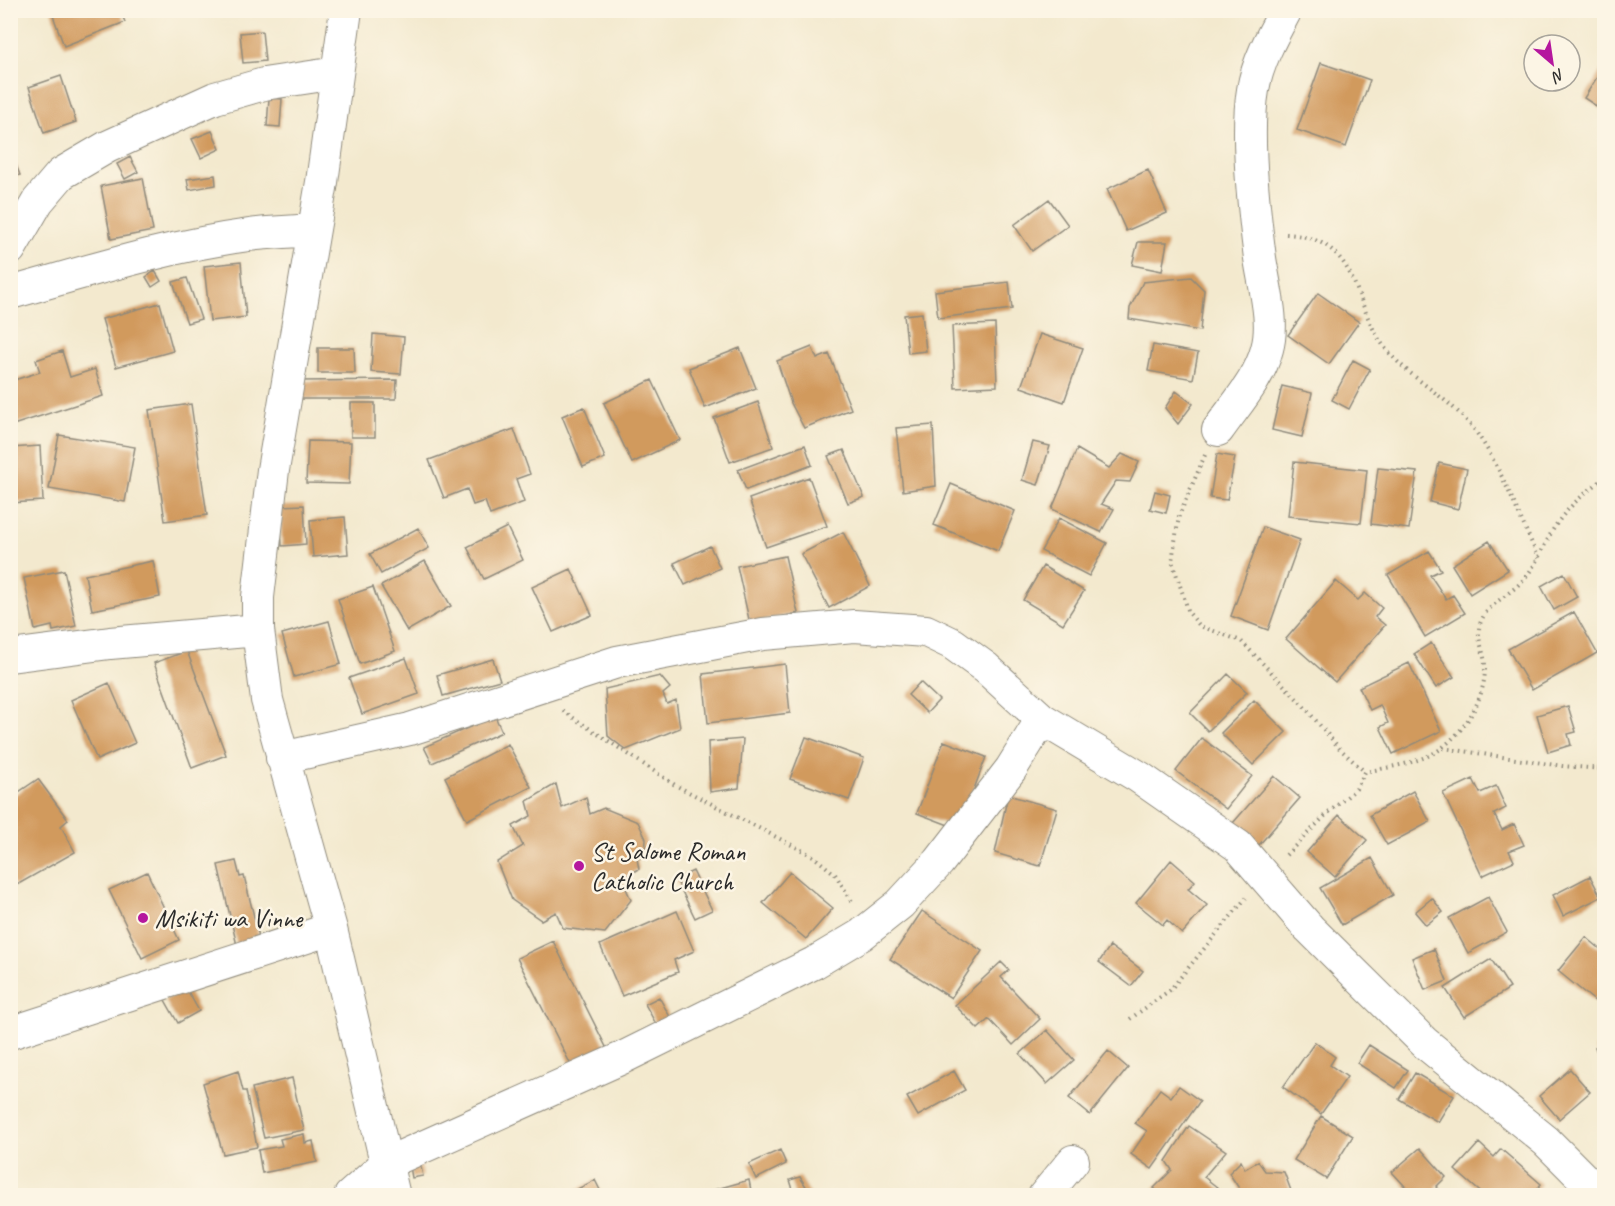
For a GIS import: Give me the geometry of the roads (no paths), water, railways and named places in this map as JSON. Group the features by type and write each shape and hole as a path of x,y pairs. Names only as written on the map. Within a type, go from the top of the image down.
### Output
{"street":[{"path":"346,10 314,230 273,470 258,597 258,630 267,700 331,929 394,1196"},
{"path":"1218,430 1258,374 1268,347 1269,324 1257,232 1251,148 1253,90 1272,36 1286,10"},
{"path":"10,249 38,201 61,174 107,147 214,98 264,84 337,73"},
{"path":"10,293 120,262 205,243 250,235 314,230"},
{"path":"282,758 410,729 617,662 763,634 854,626 926,631 953,644 986,668 1042,719 1139,777 1238,846 1309,928 1425,1043 1546,1141 1601,1196"},
{"path":"12,651 258,630"},
{"path":"350,1196 387,1163 622,1058 814,963 861,935 900,904 939,862 1011,769 1042,719"},
{"path":"10,1033 331,929"},
{"path":"1044,1196 1073,1161"}],"place":[{"name":"St Salome Roman Catholic Church","path":"579,866"},
{"name":"Msikiti wa Vinne","path":"143,918"}]}
